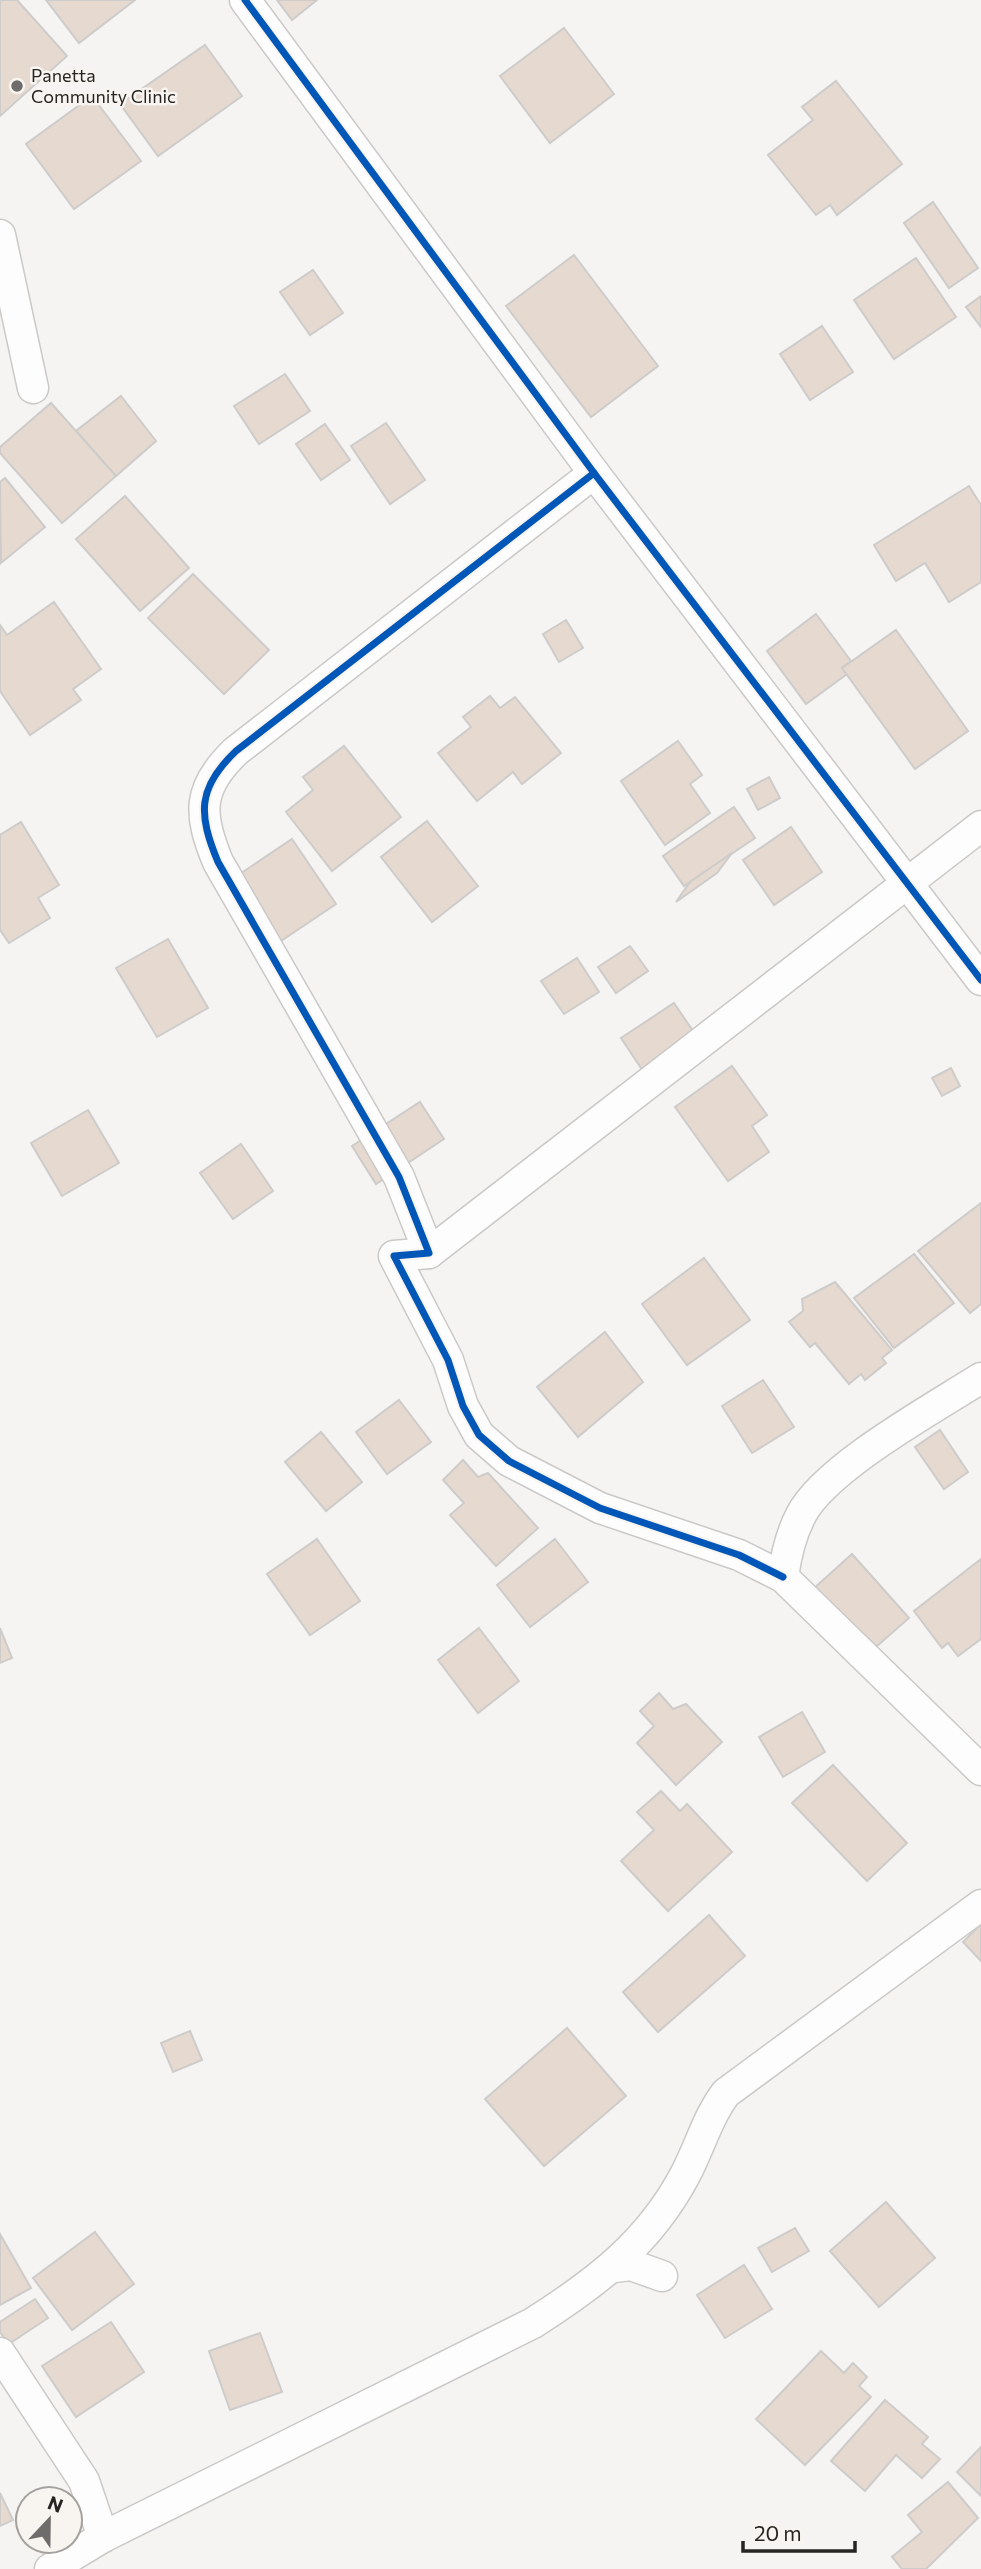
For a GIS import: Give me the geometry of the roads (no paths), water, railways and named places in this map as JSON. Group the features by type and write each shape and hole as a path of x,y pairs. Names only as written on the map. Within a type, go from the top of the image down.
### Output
{"street":[{"path":"245,0 594,473 981,980"},
{"path":"0,235 33,387"},
{"path":"429,1253 399,1177 218,862 205,830 203,798 219,767 236,751 594,473"},
{"path":"981,826 429,1253 394,1256 436,1333 463,1406 479,1435 509,1461 600,1508 738,1555 783,1577 981,1770"},
{"path":"783,1577 787,1549 802,1512 835,1473 981,1378"},
{"path":"50,2569 103,2537 533,2323 615,2267 678,2188 716,2105 726,2093 981,1905"},
{"path":"615,2267 631,2265 662,2276"},
{"path":"0,2353 84,2481 103,2537"}],"place":[{"name":"Panetta Community Clinic","path":"17,86"}]}
